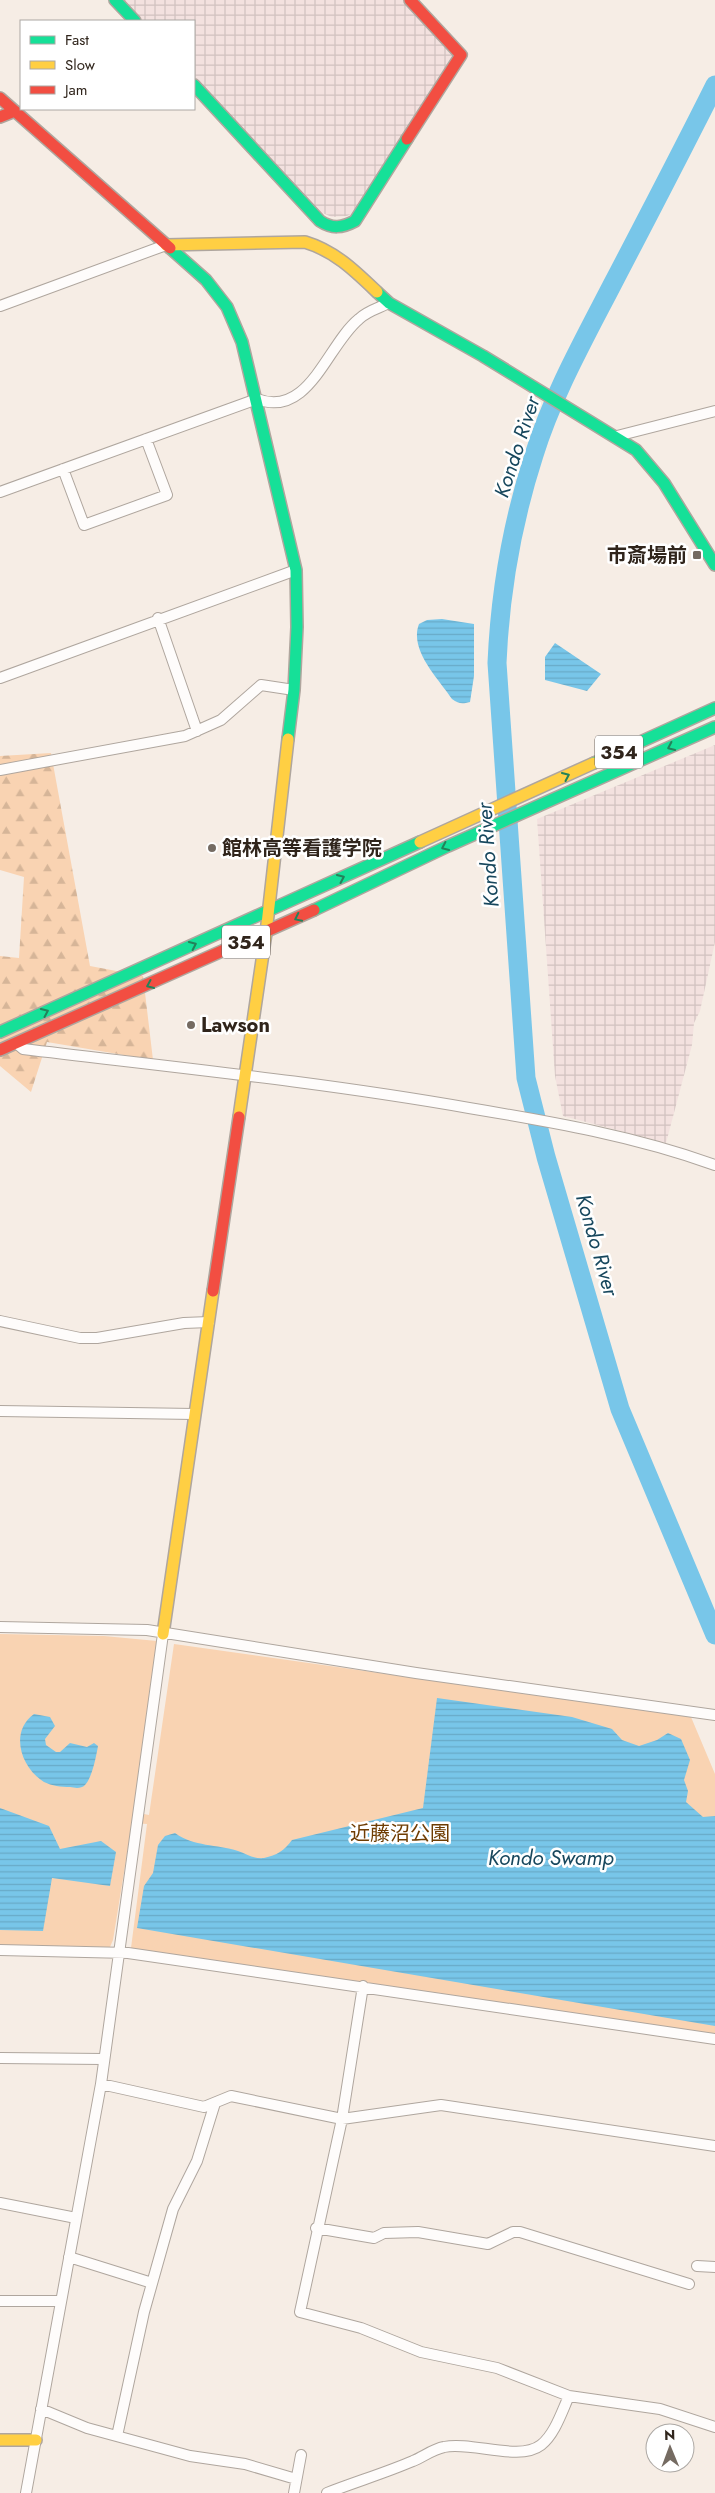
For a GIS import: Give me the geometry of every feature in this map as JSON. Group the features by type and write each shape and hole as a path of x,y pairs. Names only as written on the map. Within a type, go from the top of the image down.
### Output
{"main road":[{"path":"115,0 134,20"},
{"path":"195,86 320,220 327,226 345,227 355,221 461,55 410,0"},
{"path":"0,98 206,280 227,307 242,342 257,399 296,570 297,627 294,690 266,933 163,1634"},
{"path":"0,116 15,111"},
{"path":"166,245 305,242 322,247 341,259 390,303 617,436 636,450 650,464 715,565"},
{"name":"354","path":"0,1032 715,708"},
{"name":"354","path":"0,1050 266,933 489,828 715,727"},
{"path":"0,2440 36,2440"}],"street":[{"path":"0,306 166,245"},
{"path":"0,492 257,399 276,403 288,401 300,394 316,376 360,318 390,303"},
{"path":"617,436 715,411"},
{"path":"64,469 84,525 167,495 146,439"},
{"path":"0,678 158,618 296,570"},
{"path":"158,618 198,731"},
{"path":"0,770 185,736 221,720 262,685 294,690"},
{"path":"16,1043 23,1049 323,1084 555,1122 660,1146 715,1165"},
{"path":"0,1321 80,1338 96,1338 184,1323 209,1322"},
{"path":"0,1411 194,1414"},
{"path":"0,1627 147,1630 416,1673 715,1716"},
{"path":"26,2493 101,2084 163,1634"},
{"path":"0,1950 118,1952 363,1986 715,2039"},
{"path":"363,1986 342,2119 316,2228 300,2312 361,2328 421,2352 497,2368 569,2396 660,2409 715,2427"},
{"path":"0,2058 103,2059"},
{"path":"101,2084 204,2106 215,2104 232,2096 342,2119 441,2105 715,2146"},
{"path":"117,2436 152,2283 173,2209 197,2161 215,2104"},
{"path":"0,2203 76,2218"},
{"path":"316,2228 374,2238 384,2233 418,2232 488,2244 514,2232 520,2232 689,2284"},
{"path":"69,2258 152,2283"},
{"path":"697,2266 715,2266"},
{"path":"0,2300 61,2301"},
{"path":"327,2493 414,2461 443,2447 472,2445 521,2452 534,2449 541,2445 550,2434 569,2396"},
{"path":"41,2409 87,2428 190,2456 245,2464 296,2479"},
{"path":"294,2493 301,2455"}],"shaded area":[{"path":"121,0 403,0 454,53 454,62 357,211 347,216 332,217 320,212 195,78 195,20 140,20"},
{"path":"715,745 715,942 700,1011 694,1023 692,1045 666,1143 563,1116 555,1076 537,819"}],"green space":[{"path":"51,753 90,966 143,976 153,1060 47,1042 31,1092 0,1066 0,956 19,958 24,877 0,870 0,756"},
{"name":"近藤沼公園","path":"0,1634 104,1636 157,1641 134,1812 149,1815 174,1644 691,1717 715,1774 715,2035 363,1985 131,1948 147,1824 132,1823 113,1940 110,1947 0,1946"}],"water":[{"path":"442,619 474,624 474,676 470,702 461,703 452,699 421,654 417,634 419,624 427,620"},
{"path":"555,643 601,674 587,691 545,680 545,657"},
{"name":"Kondo Swamp","path":"437,1698 572,1717 612,1729 622,1740 639,1746 657,1740 668,1733 681,1739 690,1760 684,1780 688,1791 686,1802 703,1817 715,1816 715,2026 137,1928 144,1886 153,1873 158,1845 165,1836 175,1833 190,1841 264,1858 280,1852 292,1840 423,1808"},
{"path":"34,1714 50,1717 55,1726 45,1739 46,1745 56,1752 60,1752 70,1743 87,1747 94,1743 98,1746 92,1772 87,1782 80,1788 44,1782 29,1768 21,1750 20,1740 26,1722"},
{"path":"0,1808 49,1826 60,1849 101,1841 116,1852 110,1886 52,1878 43,1931 0,1930"}],"waterway":[{"name":"Kondo River","path":"715,85 579,349 541,433 519,506 508,558 497,663 526,1078 546,1157 620,1409 715,1635"}],"traffic: fast":[{"path":"115,0 134,20"},
{"path":"195,86 320,221 333,226 346,225 355,221 407,139"},
{"path":"170,248 206,280 227,307 242,342 296,570 297,627 294,690 288,739"},
{"path":"377,292 389,303 483,356 636,450 664,483 715,565"},
{"path":"594,763 715,708"},
{"path":"314,910 448,846 715,727"},
{"path":"0,1032 420,842"}],"traffic: slow":[{"path":"166,245 305,242 335,256 377,292"},
{"path":"239,1117 266,933 288,739"},
{"path":"420,842 594,763"},
{"path":"163,1634 213,1291"},
{"path":"0,2440 36,2440"}],"traffic: jam":[{"path":"407,139 461,55 410,0"},
{"path":"0,98 170,248"},
{"path":"0,117 15,111"},
{"path":"0,1050 314,910"},
{"path":"213,1291 239,1117"}],"place":[{"name":"市斎場前","path":"697,555"},
{"name":"館林高等看護学院","path":"212,848"},
{"name":"Lawson","path":"191,1025"}]}
